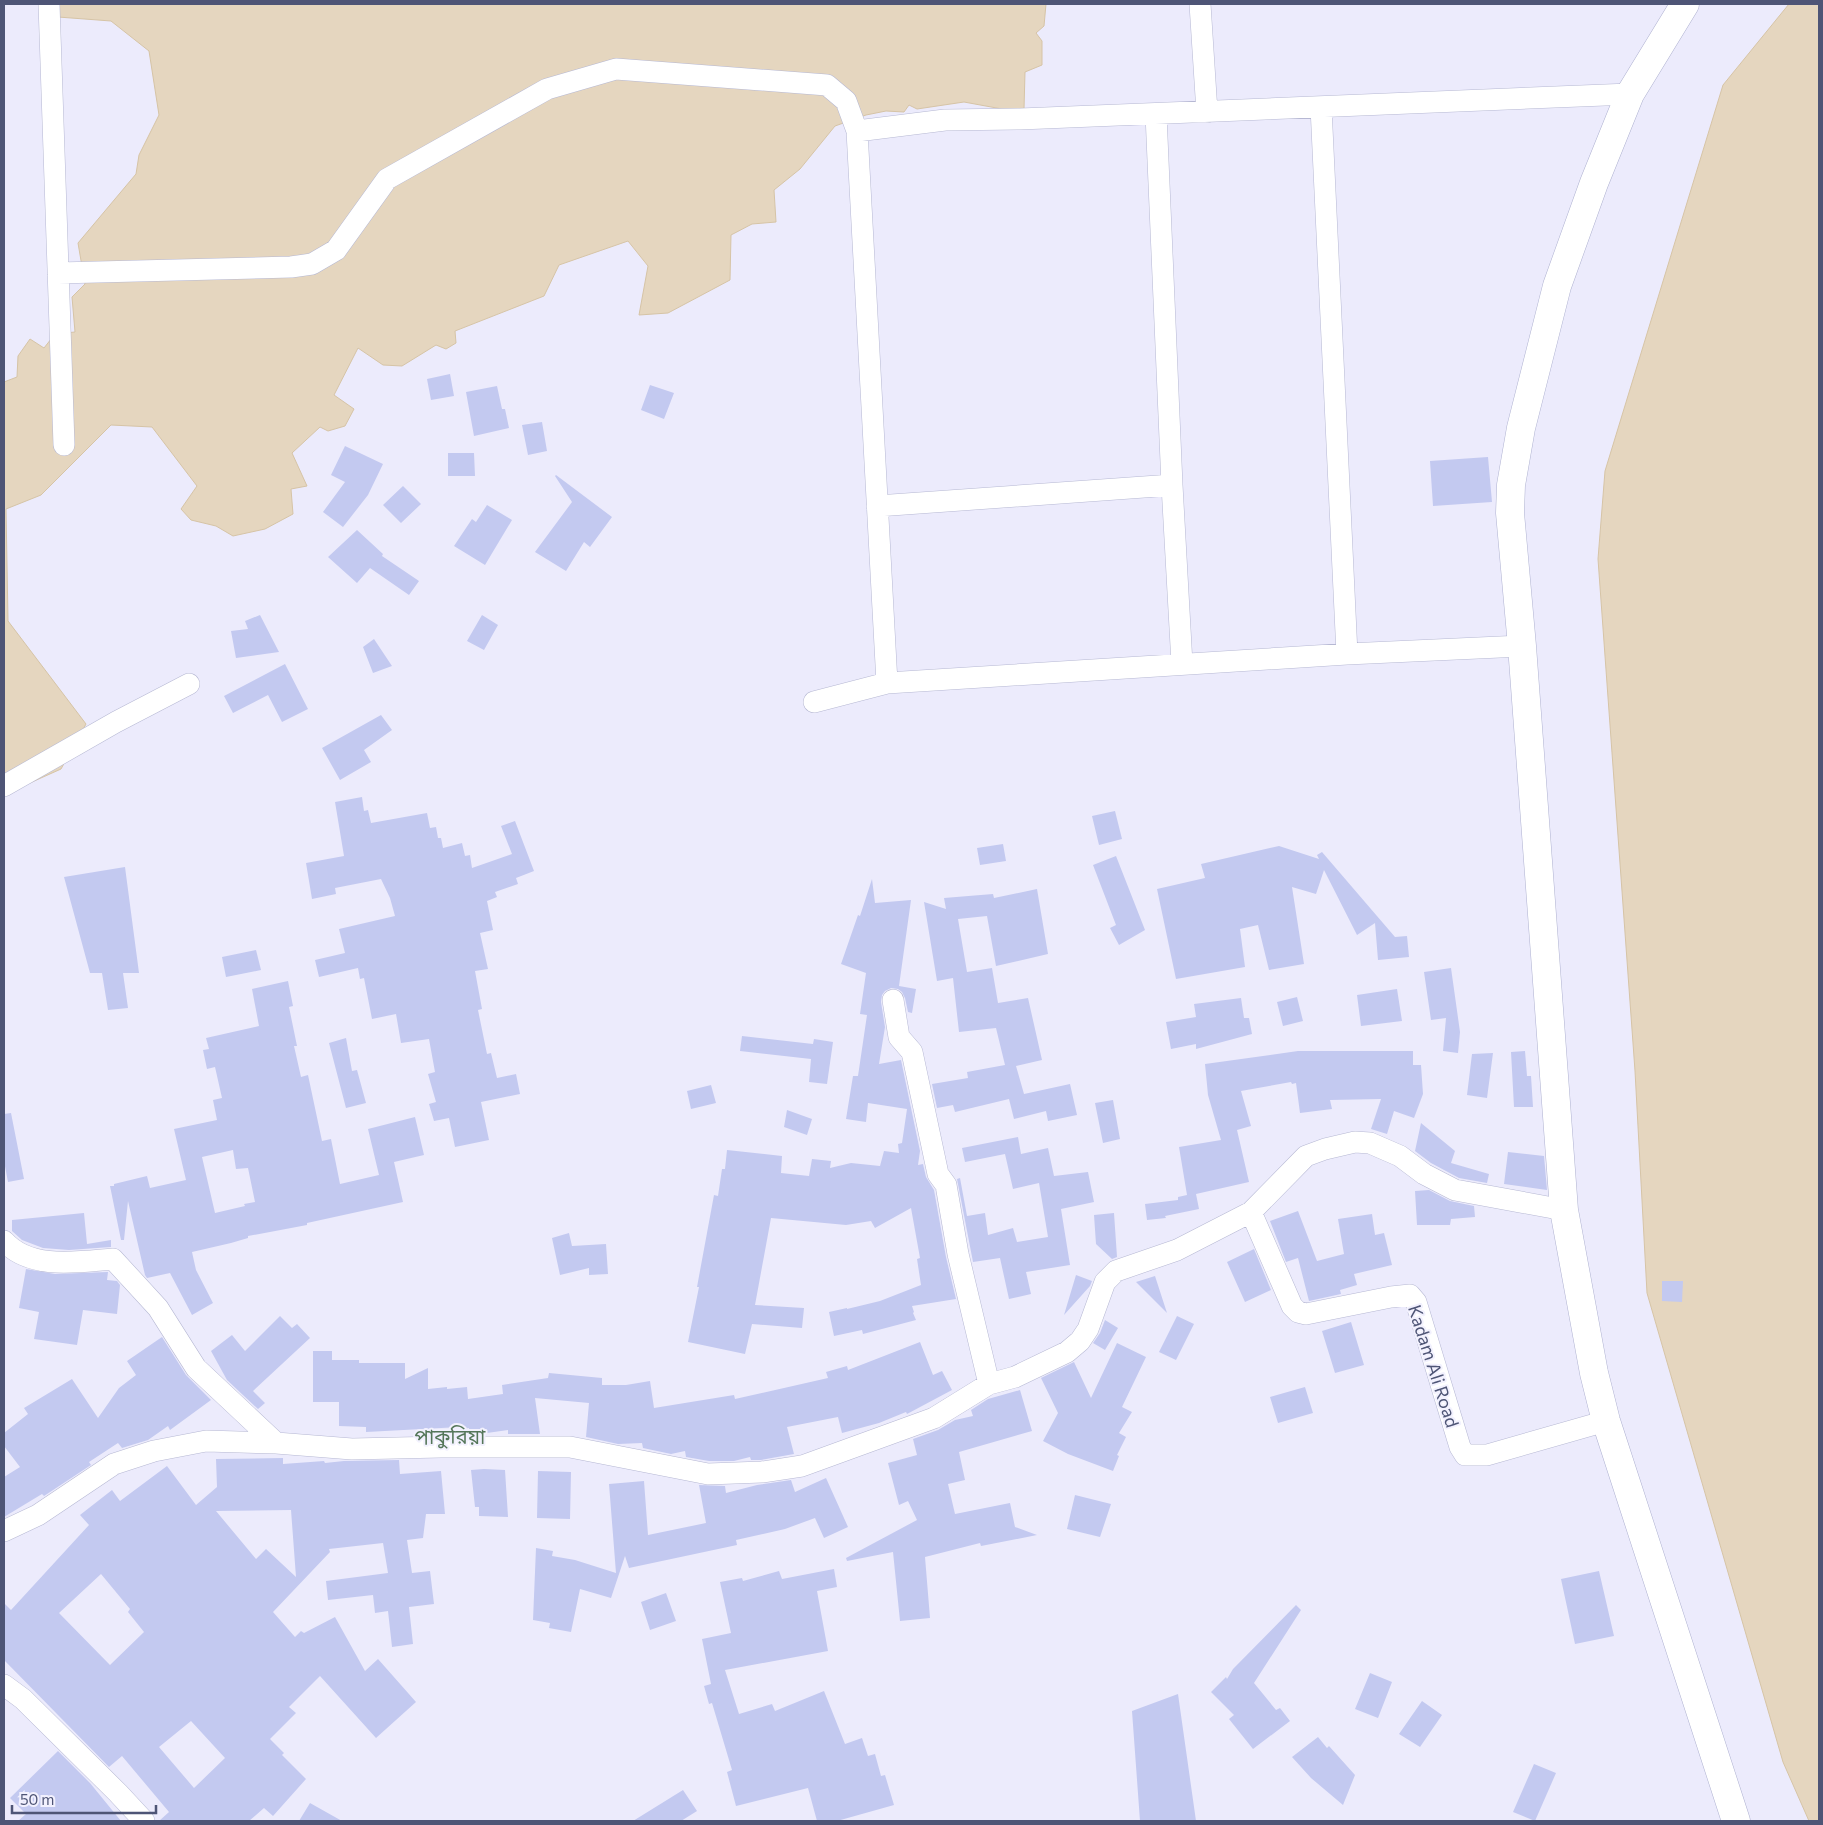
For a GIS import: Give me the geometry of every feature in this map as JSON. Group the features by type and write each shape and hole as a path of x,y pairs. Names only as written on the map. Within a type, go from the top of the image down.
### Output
{"street":[{"path":"49,4 64,445"},
{"path":"1200,4 1207,112"},
{"path":"1685,4 1630,94 1594,183 1557,286 1521,428 1511,485 1510,513 1522,646 1564,1210 1594,1373 1606,1421 1727,1814"},
{"path":"58,273 291,267 312,264 336,250 387,179 547,89 616,69 828,85 846,101 857,131 887,683"},
{"path":"857,131 945,120 1156,114 1630,94"},
{"path":"1321,107 1347,654"},
{"path":"1156,114 1172,485 1182,664"},
{"path":"877,506 1172,485"},
{"path":"814,702 887,683 1347,654 1522,646"},
{"path":"4,786 116,722 189,684"},
{"path":"893,1000 899,1037 912,1052 938,1174 946,1185 958,1254 989,1384"},
{"path":"4,1531 38,1515 114,1464 154,1451 206,1441 276,1443 352,1449 441,1446 570,1447 708,1474 762,1472 802,1466 934,1418 989,1384 1015,1377 1067,1352 1080,1341 1088,1329 1105,1282 1116,1271 1177,1250 1251,1212 1306,1156 1325,1149 1355,1142 1370,1144 1400,1156 1424,1174 1455,1190 1564,1210"},
{"name":"Kadam Ali Road","path":"1251,1212 1292,1306 1298,1312 1306,1314 1390,1296 1410,1295 1416,1302 1460,1447 1465,1455 1487,1455 1606,1421"},
{"path":"4,1241 10,1248 34,1260 73,1263 113,1259 158,1308 196,1368 276,1443"},
{"path":"4,1685 23,1699 144,1821"}],"shaded area":[{"path":"56,4 1046,4 1044,26 1036,33 1042,41 1042,65 1025,72 1024,109 1002,109 964,102 917,109 909,105 904,112 886,111 866,115 835,126 800,169 774,190 776,222 752,224 731,235 730,280 668,313 639,315 648,266 628,241 559,265 544,296 455,331 456,343 446,349 436,345 402,366 383,365 358,348 334,395 354,409 345,426 328,431 320,427 292,453 307,486 291,489 293,514 265,529 233,536 216,526 191,520 181,509 197,486 152,427 111,425 41,495 6,509 8,621 86,724 61,769 23,786 4,790 4,382 17,377 18,356 30,339 44,348 55,334 75,332 72,297 85,284 78,243 136,174 139,155 159,115 149,51 111,21 58,17"},
{"path":"1789,4 1819,4 1819,1821 1809,1821 1783,1762 1647,1293 1635,1071 1598,559 1605,471 1723,85"}],"building":[{"path":"450,374 454,396 431,400 427,379"},
{"path":"650,385 674,393 664,419 641,410"},
{"path":"497,386 502,409 505,409 509,428 474,436 466,392"},
{"path":"542,422 547,451 528,455 522,425"},
{"path":"345,446 383,464 368,495 343,527 323,512 345,482 331,475"},
{"path":"448,453 474,453 475,476 448,476"},
{"path":"1488,457 1492,502 1433,506 1430,461"},
{"path":"556,475 612,517 590,547 584,542 566,571 535,552 572,502"},
{"path":"403,486 421,504 401,523 383,505"},
{"path":"487,505 512,520 485,565 454,546 472,519 476,522"},
{"path":"357,530 383,554 382,556 419,581 409,595 370,568 357,583 328,557"},
{"path":"260,615 279,652 236,658 231,631 248,629 245,621"},
{"path":"482,615 498,625 484,650 467,641"},
{"path":"374,639 392,666 373,673 363,647"},
{"path":"285,664 308,709 282,722 268,695 233,713 224,696"},
{"path":"381,715 392,730 364,750 371,762 340,780 322,748"},
{"path":"362,797 364,811 368,810 371,823 427,813 430,828 436,827 438,838 441,838 443,848 462,843 465,856 470,855 472,868 512,854 501,826 515,821 534,871 516,878 518,884 495,892 497,897 487,901 493,930 480,933 488,969 475,971 482,1009 478,1010 487,1054 491,1053 497,1078 516,1074 520,1094 481,1102 489,1140 455,1147 449,1118 434,1121 429,1104 436,1102 428,1074 435,1072 429,1039 401,1043 396,1014 372,1019 364,978 360,979 358,968 319,977 315,960 345,953 339,929 395,916 390,898 381,879 335,888 336,894 312,899 306,863 344,856 335,802"},
{"path":"1115,811 1122,839 1099,845 1092,816"},
{"path":"1003,844 1006,861 980,865 977,848"},
{"path":"1279,846 1319,859 1317,855 1322,852 1395,937 1407,936 1409,957 1378,960 1375,923 1357,935 1324,870 1316,894 1292,887 1304,964 1269,970 1258,925 1240,929 1245,967 1176,979 1157,889 1205,878 1201,864"},
{"path":"1116,856 1145,930 1119,945 1110,928 1116,925 1093,865"},
{"path":"125,867 139,973 123,973 128,1008 108,1010 102,973 90,973 64,877"},
{"path":"872,879 875,903 911,900 899,986 916,989 912,1013 908,1012 905,998 898,989 891,988 882,995 881,1002 885,1027 879,1064 901,1060 920,1151 918,1165 923,1164 926,1177 934,1190 956,1299 912,1306 916,1320 863,1334 862,1330 834,1336 829,1312 880,1301 921,1285 917,1259 920,1258 911,1208 875,1228 871,1221 846,1225 771,1218 755,1305 804,1308 802,1328 752,1324 745,1354 688,1342 714,1195 718,1196 722,1169 725,1169 727,1150 782,1156 781,1173 809,1176 812,1159 831,1161 830,1168 851,1163 880,1166 884,1151 899,1153 898,1144 902,1143 907,1109 868,1103 866,1122 846,1119 853,1076 858,1076 867,1015 860,1014 866,973 841,964"},
{"path":"1037,889 1048,954 996,966 987,916 958,919 967,972 992,968 998,1003 1028,998 1042,1060 1016,1066 1024,1094 1070,1084 1077,1115 1048,1121 1046,1111 1014,1119 1009,1099 955,1112 953,1105 937,1108 932,1084 968,1078 967,1072 1005,1065 996,1028 959,1032 953,978 937,981 924,902 946,909 944,898 993,894 994,898"},
{"path":"256,950 261,970 226,977 222,957"},
{"path":"1451,968 1460,1032 1458,1053 1443,1051 1446,1018 1431,1020 1424,972"},
{"path":"288,981 293,1006 289,1007 297,1046 294,1046 301,1077 308,1075 322,1141 331,1139 340,1184 379,1175 368,1129 415,1117 424,1155 394,1162 403,1202 307,1223 307,1225 248,1236 248,1238 231,1243 192,1252 196,1270 213,1303 192,1315 170,1273 147,1278 145,1275 128,1201 124,1240 121,1240 110,1186 147,1176 150,1188 186,1180 174,1129 217,1120 213,1100 222,1098 215,1067 207,1069 203,1050 209,1049 206,1038 259,1026 252,989","holes":["233,1150 236,1169 248,1168 255,1202 215,1213 202,1157"]},
{"path":"1397,989 1402,1021 1361,1026 1357,995"},
{"path":"1297,997 1303,1021 1283,1026 1277,1002"},
{"path":"1241,998 1244,1018 1249,1018 1252,1034 1196,1049 1196,1044 1171,1049 1166,1022 1196,1017 1194,1004"},
{"path":"742,1036 813,1044 814,1039 833,1042 827,1084 809,1082 811,1059 740,1051"},
{"path":"346,1038 352,1071 357,1070 366,1103 346,1108 329,1043"},
{"path":"1298,1051 1413,1051 1413,1065 1421,1065 1423,1094 1414,1118 1394,1111 1387,1134 1371,1129 1381,1099 1330,1100 1332,1109 1300,1113 1296,1083 1292,1084 1291,1082 1241,1091 1251,1126 1237,1130 1249,1182 1196,1194 1199,1209 1165,1216 1166,1218 1147,1220 1145,1204 1178,1200 1178,1197 1187,1195 1179,1147 1221,1140 1208,1095 1205,1064"},
{"path":"1525,1051 1527,1076 1531,1076 1533,1107 1514,1107 1511,1052"},
{"path":"1493,1053 1487,1098 1467,1095 1472,1054"},
{"path":"711,1085 716,1103 691,1109 687,1091"},
{"path":"1113,1100 1120,1139 1103,1143 1095,1103"},
{"path":"787,1110 812,1119 807,1135 784,1127"},
{"path":"11,1113 24,1179 8,1182 4,1161 4,1114"},
{"path":"1421,1123 1455,1151 1451,1163 1489,1174 1487,1183 1459,1178 1431,1163 1415,1151"},
{"path":"1018,1137 1021,1154 1048,1148 1054,1176 1088,1172 1094,1202 1061,1209 1070,1265 1026,1272 1031,1294 1009,1299 1000,1258 973,1262 957,1179 960,1178 967,1216 985,1213 988,1235 1013,1228 1017,1242 1048,1237 1039,1183 1013,1189 1005,1154 965,1162 962,1148"},
{"path":"1508,1152 1544,1156 1547,1190 1504,1184"},
{"path":"1429,1190 1450,1201 1474,1206 1475,1217 1451,1219 1450,1225 1417,1225 1415,1191"},
{"path":"1298,1211 1317,1261 1344,1254 1338,1219 1372,1214 1375,1235 1384,1233 1392,1265 1354,1274 1357,1285 1340,1290 1341,1294 1309,1301 1298,1258 1286,1262 1270,1221"},
{"path":"84,1213 87,1244 111,1240 111,1247 69,1250 43,1248 22,1240 12,1231 12,1220"},
{"path":"1114,1213 1117,1257 1112,1259 1096,1244 1094,1215"},
{"path":"569,1233 572,1246 606,1244 608,1274 589,1275 589,1268 560,1275 552,1238"},
{"path":"1254,1249 1271,1290 1245,1302 1227,1262"},
{"path":"26,1269 55,1274 108,1272 107,1280 117,1281 120,1285 117,1314 83,1310 77,1345 34,1339 39,1312 19,1308"},
{"path":"1076,1275 1092,1281 1090,1286 1064,1315"},
{"path":"1155,1276 1167,1313 1136,1282"},
{"path":"1662,1281 1683,1281 1682,1302 1662,1301"},
{"path":"280,1316 292,1328 297,1324 310,1338 253,1391 265,1403 258,1409 227,1380 211,1351 232,1335 245,1351"},
{"path":"1177,1316 1194,1324 1176,1360 1159,1352"},
{"path":"1105,1320 1118,1328 1105,1350 1093,1343 1100,1333"},
{"path":"1351,1322 1364,1365 1335,1373 1322,1331"},
{"path":"162,1337 186,1375 211,1400 170,1430 168,1426 148,1440 122,1448 118,1443 89,1462 91,1465 44,1496 42,1494 4,1517 4,1477 20,1467 4,1446 4,1433 28,1414 24,1408 72,1379 98,1418 119,1388 136,1375 127,1361"},
{"path":"920,1342 933,1375 942,1371 952,1390 907,1414 906,1412 879,1423 842,1433 838,1417 787,1427 794,1454 761,1460 751,1460 750,1457 734,1461 709,1461 686,1457 685,1451 671,1454 643,1448 642,1443 618,1444 586,1437 589,1403 535,1398 540,1434 508,1434 508,1430 480,1434 479,1430 469,1431 469,1428 460,1429 460,1427 366,1432 366,1427 339,1426 339,1402 313,1402 313,1351 332,1351 332,1360 359,1360 359,1363 405,1363 405,1379 428,1368 428,1389 467,1387 468,1399 503,1394 502,1385 548,1378 549,1373 602,1378 602,1385 626,1385 650,1381 654,1408 734,1395 735,1399 828,1378 826,1372 847,1366 848,1370"},
{"path":"1117,1343 1146,1357 1122,1407 1132,1412 1119,1433 1126,1437 1117,1455 1119,1456 1113,1471 1068,1454 1043,1441 1058,1413 1041,1378 1074,1362 1091,1398"},
{"path":"1305,1387 1313,1413 1278,1423 1270,1397"},
{"path":"1020,1390 1032,1431 959,1452 965,1480 948,1484 955,1514 1010,1503 1015,1527 1037,1535 981,1546 980,1543 925,1557 930,1618 900,1621 893,1552 847,1561 846,1558 917,1520 908,1501 899,1505 888,1463 917,1455 913,1439 938,1430 955,1420 973,1416 971,1410 988,1399"},
{"path":"283,1458 283,1464 324,1461 325,1463 399,1460 400,1474 441,1471 445,1514 426,1514 423,1538 407,1540 412,1573 430,1571 434,1604 409,1607 413,1644 392,1647 388,1611 375,1613 373,1595 328,1600 326,1581 388,1573 383,1543 329,1549 330,1552 273,1612 295,1637 301,1631 304,1633 335,1617 365,1671 378,1659 416,1702 376,1738 320,1676 289,1707 296,1713 270,1739 284,1753 282,1755 306,1779 273,1816 264,1808 249,1821 159,1821 169,1812 122,1756 109,1767 4,1660 4,1603 11,1610 89,1525 80,1515 112,1490 120,1501 167,1466 196,1505 217,1487 216,1459","holes":["291,1510 296,1577 266,1549 256,1559 216,1511","101,1574 130,1609 128,1612 144,1632 110,1665 59,1613","191,1721 225,1758 194,1788 159,1747"]},
{"path":"471,1470 505,1470 508,1517 479,1516 479,1507 475,1507"},
{"path":"538,1471 571,1472 570,1519 537,1518"},
{"path":"826,1478 848,1527 824,1538 815,1518 785,1529 736,1540 737,1545 629,1568 625,1556 611,1598 580,1589 571,1632 549,1628 550,1623 533,1620 536,1548 553,1551 552,1556 575,1560 616,1573 609,1484 644,1481 648,1535 706,1523 699,1485 725,1486 726,1493 757,1485 791,1480 795,1492"},
{"path":"1075,1495 1111,1504 1100,1537 1067,1529"},
{"path":"834,1569 837,1587 817,1591 828,1651 725,1670 739,1714 772,1704 775,1711 824,1691 845,1744 862,1738 868,1756 875,1754 881,1776 885,1775 894,1805 837,1821 817,1821 808,1788 736,1806 727,1772 732,1770 712,1703 709,1704 704,1686 711,1684 702,1639 731,1633 720,1582 742,1578 743,1581 779,1571 782,1579"},
{"path":"1599,1571 1614,1636 1575,1644 1561,1579"},
{"path":"666,1593 676,1621 650,1630 641,1602"},
{"path":"1296,1605 1301,1610 1254,1683 1276,1710 1280,1708 1290,1721 1253,1749 1229,1719 1234,1715 1211,1692 1226,1677 1227,1679 1233,1669"},
{"path":"1370,1673 1392,1682 1378,1718 1355,1709"},
{"path":"1178,1694 1196,1821 1140,1821 1132,1711"},
{"path":"1422,1701 1442,1715 1420,1747 1399,1734"},
{"path":"1318,1737 1327,1748 1329,1746 1355,1775 1343,1805 1311,1778 1292,1757"},
{"path":"58,1751 90,1783 121,1821 18,1821 26,1814 10,1798"},
{"path":"1534,1764 1556,1773 1535,1821 1513,1812"},
{"path":"683,1790 697,1811 681,1821 633,1821"},
{"path":"310,1803 342,1821 299,1821"}],"district":[{"name":"পাকুরিয়া","path":"450,1436"}]}
